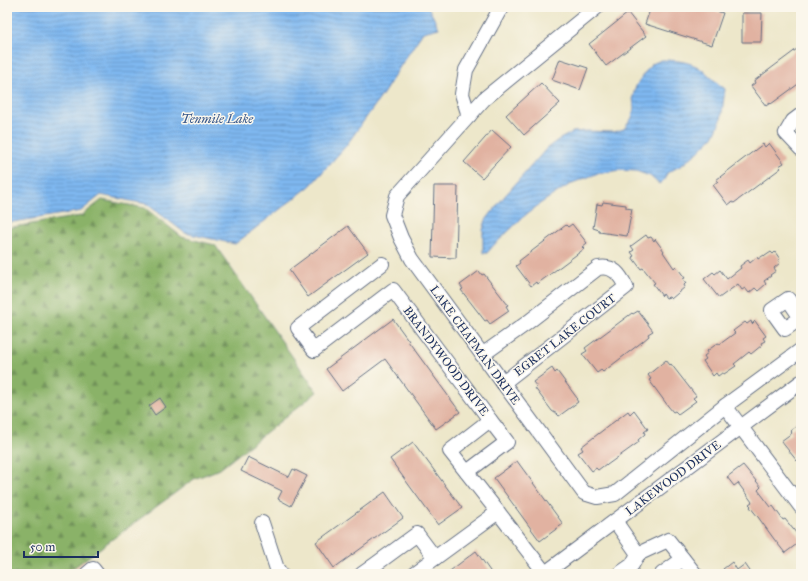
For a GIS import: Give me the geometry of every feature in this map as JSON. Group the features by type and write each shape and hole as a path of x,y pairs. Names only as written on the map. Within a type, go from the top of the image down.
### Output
{"street":[{"path":"469,116 462,94 466,70 503,7"},
{"name":"LAKE CHAPMAN DRIVE","path":"597,7 484,99 397,196 392,215 401,238 412,259 584,493 597,498 615,494 725,406 801,350"},
{"path":"801,115 793,121 786,133 801,149"},
{"name":"BRANDYWOOD DRIVE","path":"382,264 298,328 314,350 393,290 490,420 450,451 545,574"},
{"name":"EGRET LAKE COURT","path":"482,355 527,323 598,268 604,267 613,269 620,276 626,287 503,384"},
{"name":"LAKEWOOD DRIVE","path":"545,574 801,382"},
{"path":"725,406 740,428 801,507"},
{"path":"467,472 507,442 490,420"},
{"path":"413,574 498,512"},
{"path":"615,521 636,564"},
{"path":"262,523 277,569 281,574"},
{"path":"371,572 417,534 435,558"},
{"path":"619,574 636,564 668,540 694,574"},
{"path":"662,574 683,559"},
{"path":"87,574 93,569 97,574"}],"shaded area":[{"path":"85,559 97,574 65,574"}],"green space":[{"path":"102,200 145,208 182,237 215,245 317,392 220,469 194,479 65,574 7,574 7,228 81,216"}],"water":[{"name":"Tenmile Lake","path":"7,7 428,7 439,28 423,32 383,94 345,147 310,186 235,244 185,233 147,204 101,195 81,211 7,223"},
{"path":"661,60 680,61 694,65 702,69 725,89 721,120 713,137 682,165 667,173 664,180 659,184 650,176 636,171 620,170 596,174 572,183 541,203 523,217 487,253 483,253 483,230 486,220 503,198 547,148 573,132 614,132 624,129 632,118 635,88 642,76 652,64"}],"building":[{"path":"651,7 702,7 723,13 712,45 645,24"},
{"path":"628,13 646,36 606,66 589,44"},
{"path":"742,13 762,13 761,42 742,42"},
{"path":"801,46 801,82 766,106 751,86 755,83 754,81"},
{"path":"560,59 588,68 580,90 552,80"},
{"path":"541,83 560,103 524,135 506,115"},
{"path":"492,130 511,147 482,178 464,162"},
{"path":"769,143 784,163 779,166 781,168 734,203 732,202 728,205 713,185 718,181 716,180 763,144 765,147"},
{"path":"434,186 458,186 456,258 432,257"},
{"path":"603,202 626,205 626,208 632,209 627,236 599,232 599,230 593,228 597,204 602,205"},
{"path":"572,224 587,243 582,247 584,249 537,284 536,282 531,286 516,266 520,263 519,261 566,225 568,227"},
{"path":"348,226 368,253 308,297 289,270"},
{"path":"646,235 648,238 651,237 654,241 655,239 674,268 676,266 685,278 683,279 686,283 684,285 685,287 671,299 669,297 666,298 663,294 662,296 653,284 655,283 643,268 641,269 632,257 634,256 631,252 634,250 631,246"},
{"path":"771,252 773,254 775,252 780,259 778,260 780,263 774,268 776,271 764,281 766,284 758,291 755,288 749,293 745,288 742,290 738,284 719,298 704,279 713,272 715,274 720,270 727,279 741,268 740,266 748,260 750,263 757,257 758,259"},
{"path":"479,271 482,275 484,274 508,305 506,306 509,311 490,324 487,320 485,321 461,290 463,289 460,285"},
{"path":"638,311 653,331 648,334 649,336 642,342 603,372 601,370 597,373 582,354 587,351 585,348 632,313 633,314"},
{"path":"393,319 460,412 436,429 385,359 342,391 326,369"},
{"path":"751,321 752,324 755,321 766,336 763,338 765,341 761,343 762,345 751,354 749,352 734,364 736,366 724,374 722,373 718,376 716,373 713,376 703,361 706,359 704,356 708,353 707,351 735,333 733,331 745,322 747,324"},
{"path":"666,360 670,365 671,364 696,396 693,398 696,401 678,414 675,411 673,412 649,380 651,379 648,375"},
{"path":"552,368 555,373 557,371 577,398 576,399 578,402 559,416 552,411 535,388 537,387 533,382"},
{"path":"160,398 166,407 155,415 149,406"},
{"path":"634,410 648,429 644,432 645,434 638,440 639,442 607,465 606,464 598,470 596,468 592,471 578,453 583,450 581,447 628,411 630,414"},
{"path":"798,425 801,428 801,438 798,440 801,444 801,458 797,461 781,441 792,433 790,431"},
{"path":"413,442 462,508 438,525 390,459"},
{"path":"248,457 289,477 293,469 307,476 291,506 278,499 282,491 241,471"},
{"path":"517,461 563,524 540,541 494,478"},
{"path":"743,465 761,487 758,490 771,507 773,506 783,520 785,519 801,539 801,541 785,553 750,507 751,506 749,504 752,502 738,483 734,486 727,477"},
{"path":"385,492 403,518 334,568 316,542"},
{"path":"476,551 492,574 446,574"},
{"path":"732,562 737,570 745,564 752,574 726,574 723,569"}]}
